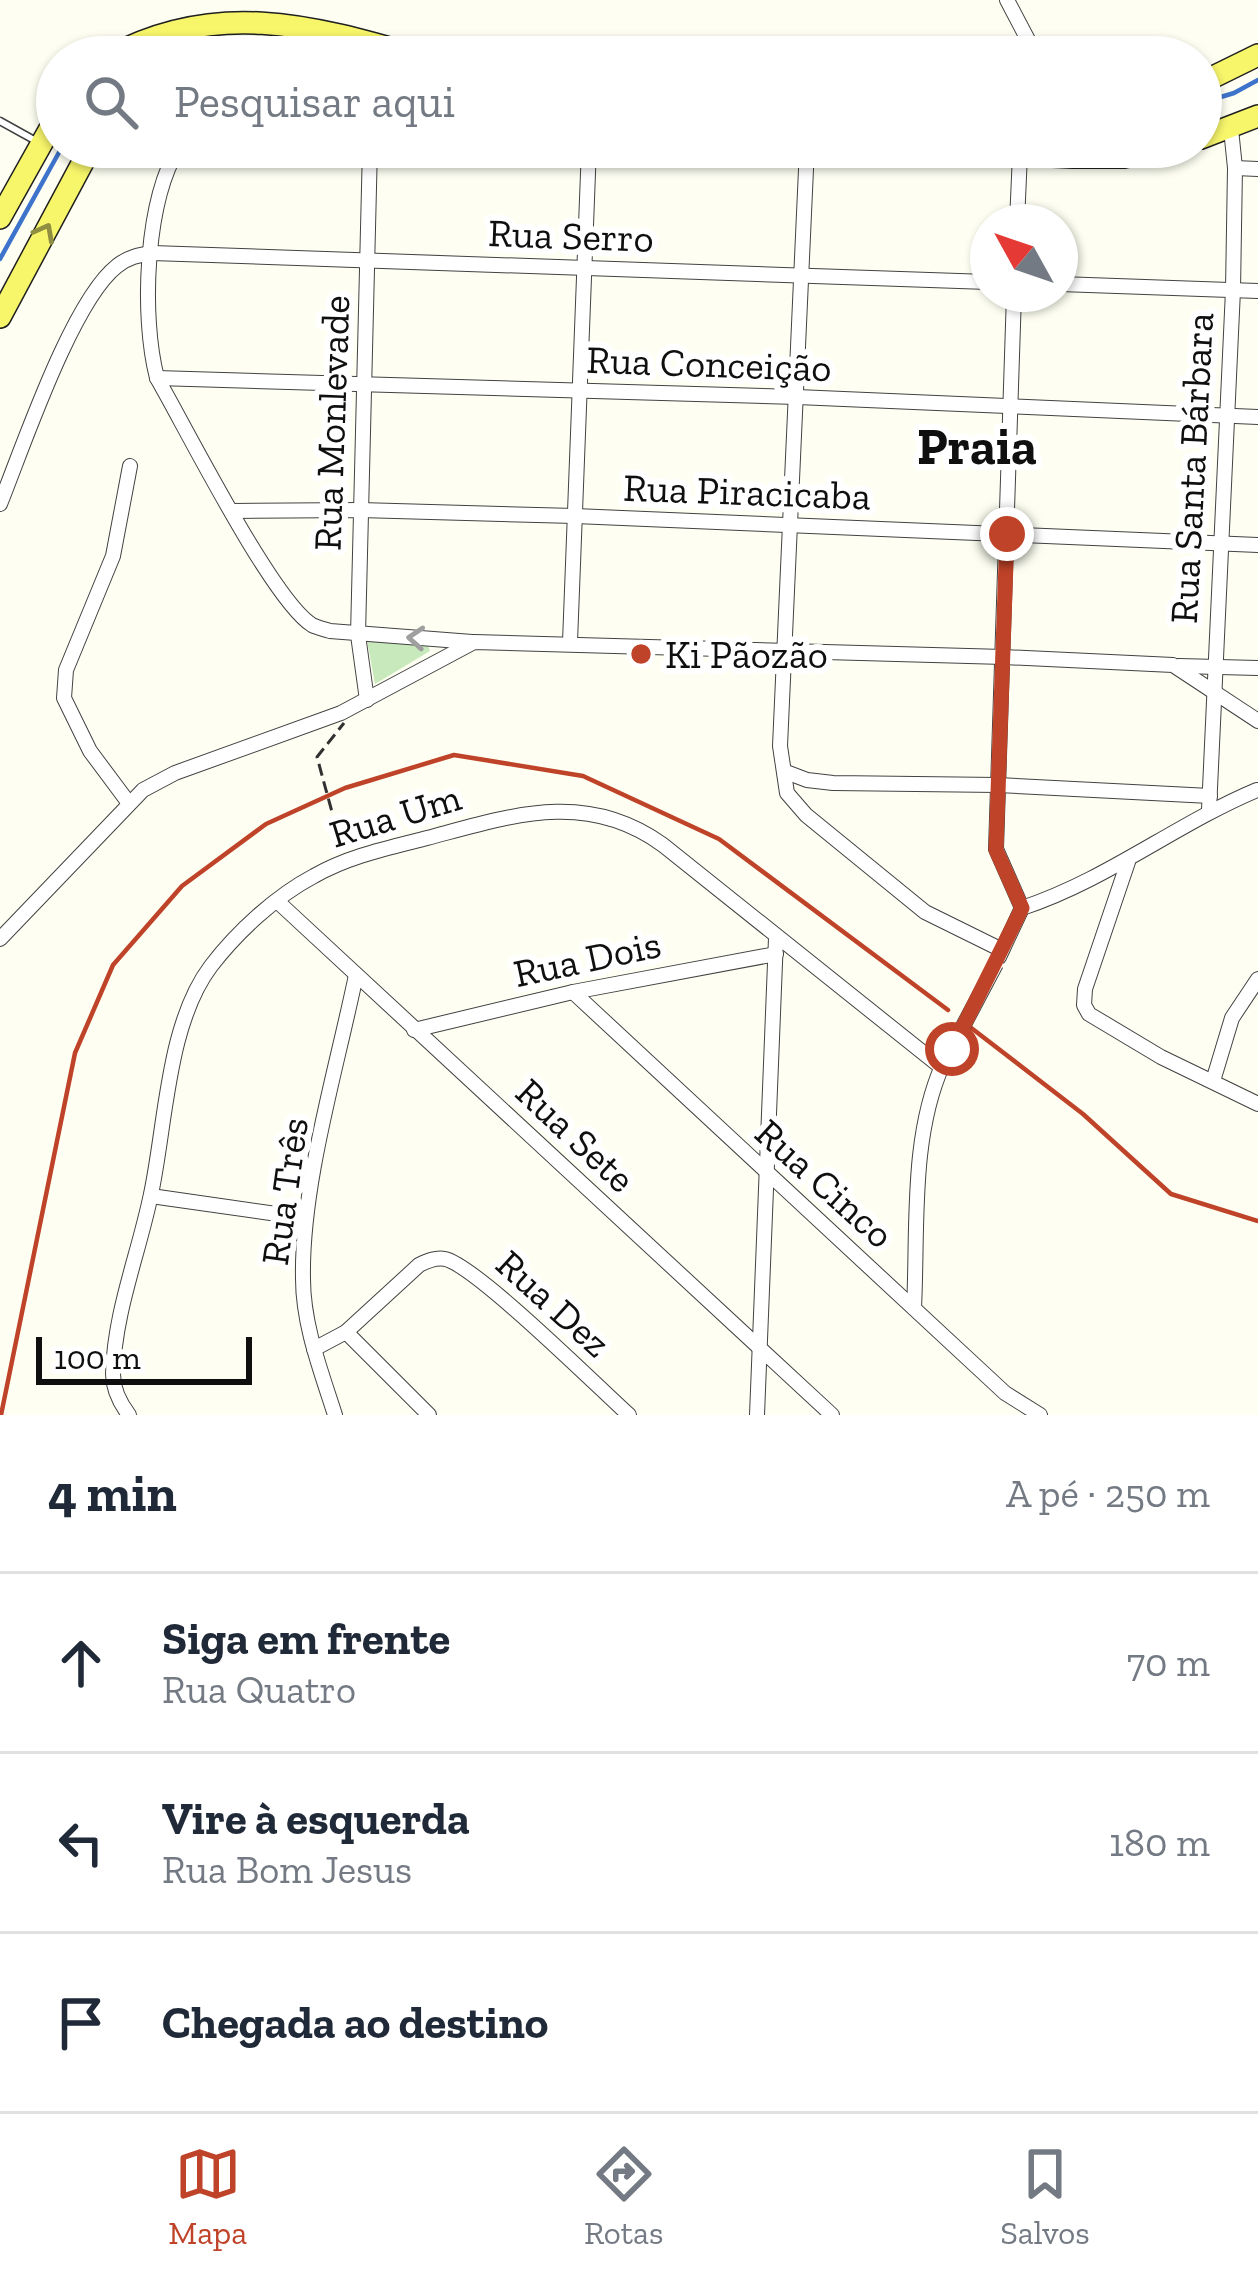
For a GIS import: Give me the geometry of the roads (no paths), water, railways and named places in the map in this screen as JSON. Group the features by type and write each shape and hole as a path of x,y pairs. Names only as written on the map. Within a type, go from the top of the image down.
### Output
{"main road":[{"path":"144,36 208,13 253,13 350,36"},
{"path":"1222,73 1258,56"},
{"path":"1222,132 1258,116"},
{"path":"2,208 36,148"},
{"path":"0,317 80,168"}],"street":[{"path":"1007,0 1026,36"},
{"name":"Rua Santa Bárbara","path":"1210,803 1233,290 1232,129"},
{"path":"171,168 160,196 152,253 150,352 157,378 233,512 291,604 311,624 358,634 474,642 1258,668"},
{"name":"Rua Monlevade","path":"367,700 358,634 370,168"},
{"path":"570,643 588,168"},
{"path":"806,168 780,746 787,793 896,890 999,957"},
{"path":"1009,168 1014,204"},
{"path":"1235,168 1258,169"},
{"path":"0,504 40,402 91,298 118,264 152,253"},
{"name":"Rua Serro","path":"152,253 970,281"},
{"path":"1078,285 1258,291"},
{"path":"1014,312 996,850 1022,908"},
{"name":"Rua Conceição","path":"157,378 797,397 1258,417"},
{"path":"128,802 90,751 64,698 66,670 113,556 130,466"},
{"name":"Rua Piracicaba","path":"233,512 575,516 1258,544"},
{"path":"0,939 128,802 175,773 341,713 474,642"},
{"path":"1173,665 1258,721"},
{"path":"786,772 832,783 998,785 1210,803"},
{"path":"914,1308 929,1099 1022,908 1127,862 1210,803 1257,790"},
{"name":"Rua Um","path":"129,1415 112,1378 118,1330 193,996 233,940 309,878 345,860 519,814 571,812 612,817 638,827 941,1067"},
{"path":"1127,862 1085,989 1089,1015 1258,1104"},
{"name":"Rua Sete","path":"277,902 832,1415"},
{"path":"757,1415 776,938"},
{"name":"Rua Dois","path":"414,1030 573,992 776,954"},
{"name":"Rua Três","path":"335,1415 314,1349 302,1282 305,1218 356,975"},
{"path":"1213,1081 1232,1018 1258,979"},
{"name":"Rua Cinco","path":"573,992 1005,1393 1040,1415"},
{"path":"151,1196 305,1218"},
{"name":"Rua Dez","path":"314,1349 346,1332 418,1265 433,1258 447,1259 492,1290 629,1415"},
{"path":"346,1332 429,1415"}],"lane":[{"path":"0,121 36,141"}],"waterway":[{"path":"1222,97 1258,80"},
{"path":"0,259 50,168"}],"railway":[{"path":"1,1415 75,1053 113,965 182,886 266,824 345,788 454,755 583,776 719,839 948,1010"},
{"path":"970,1027 1083,1114 1171,1194 1258,1221"}],"place":[{"name":"Ki Pãozão","path":"641,654"}],"district":[{"name":"Praia","path":"977,446"}]}
